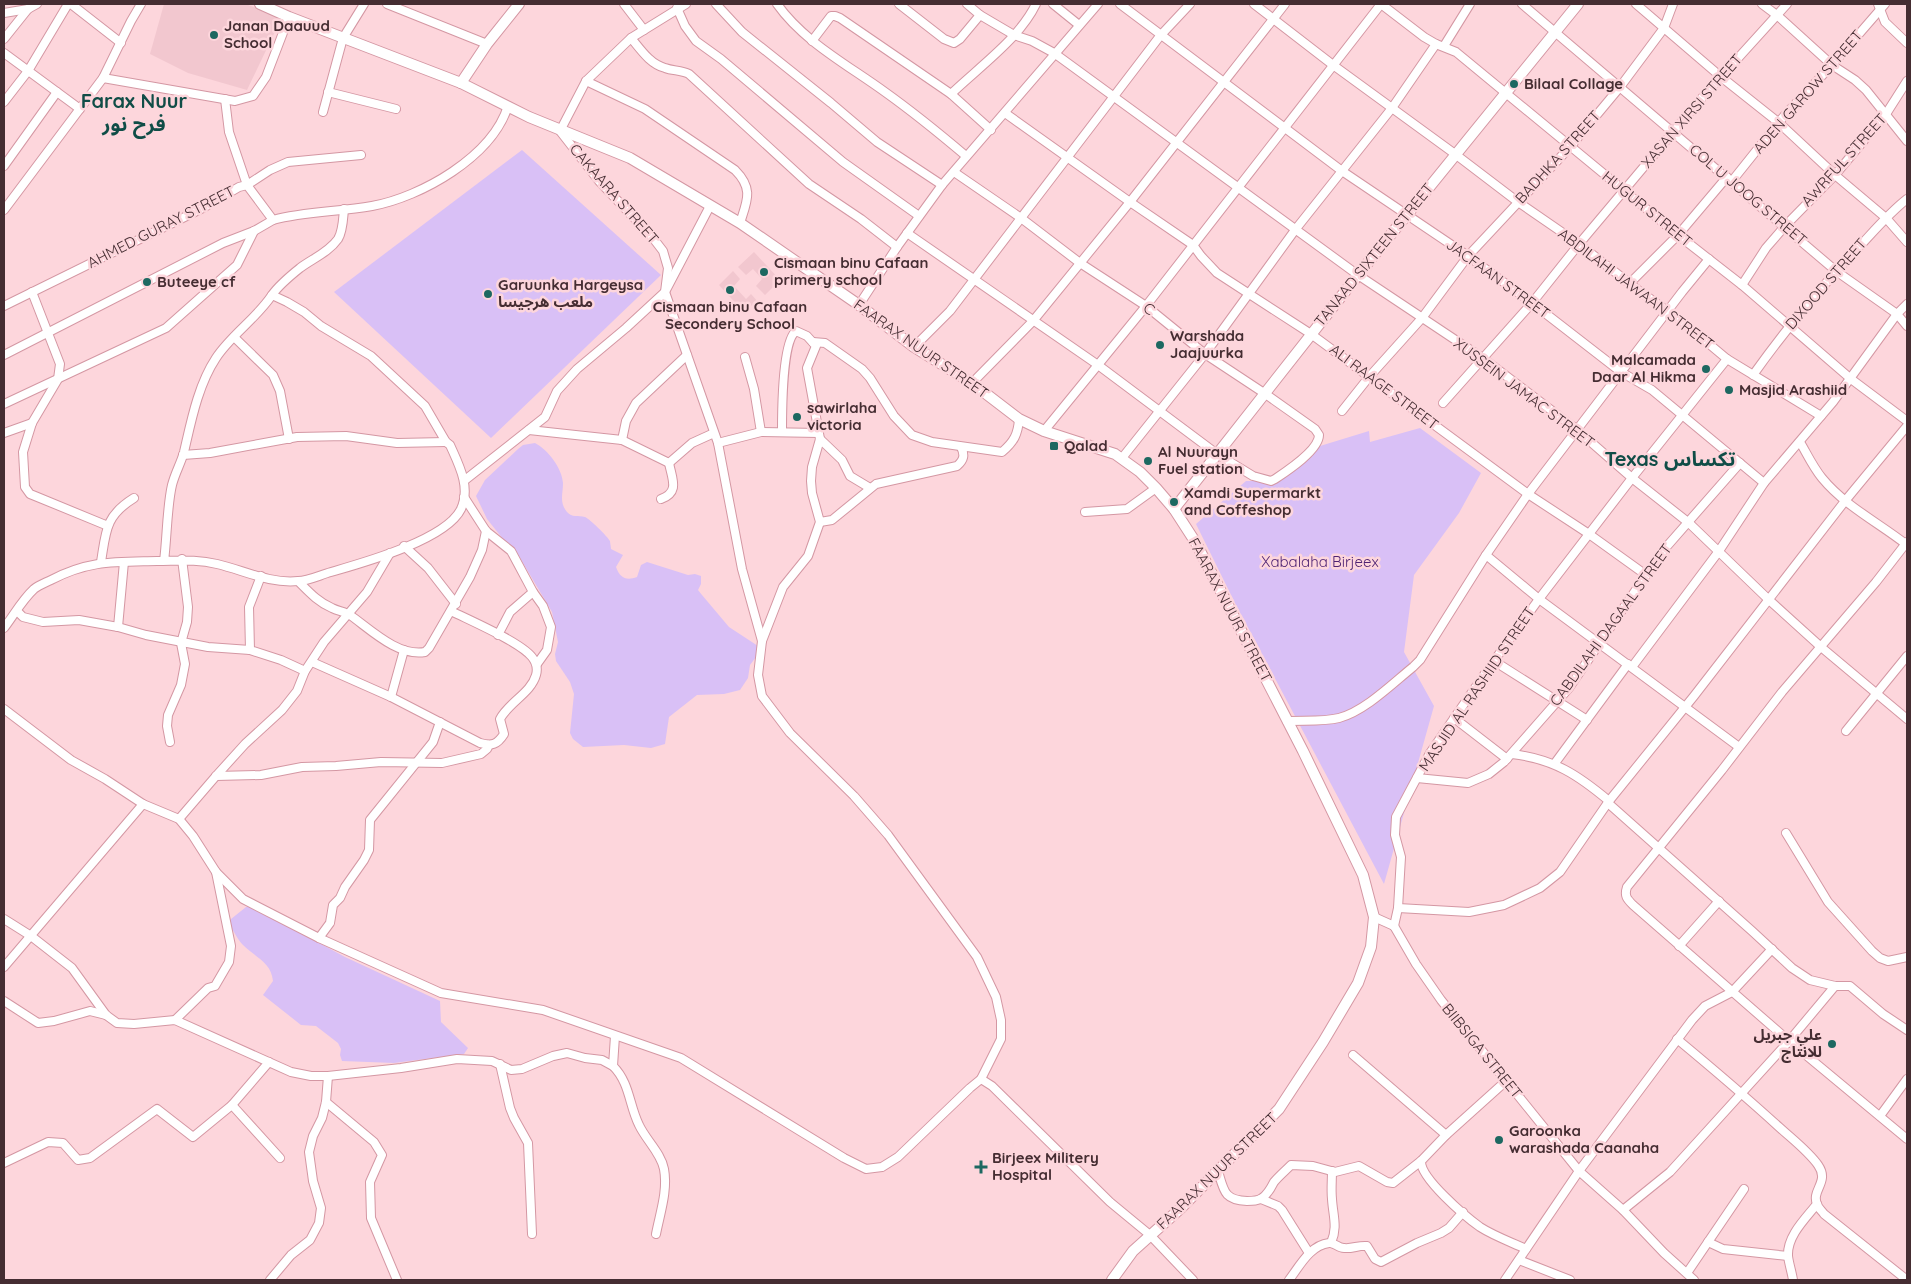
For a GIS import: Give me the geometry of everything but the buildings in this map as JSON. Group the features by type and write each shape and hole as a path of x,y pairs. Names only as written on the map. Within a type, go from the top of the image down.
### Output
{"main road":[{"name":"FAARAX NUUR STREET","path":"260,4 461,84 560,131 630,158 740,223 859,305 914,347 972,383 1019,418 1044,431 1122,458 1140,472 1174,509 1196,543 1363,874 1374,916 1371,947 1358,983 1323,1042 1279,1109 1181,1208 1133,1251 1112,1280"},
{"path":"461,84 487,44 519,4"},
{"name":"TANAAD SIXTEEN STREET","path":"1174,509 1264,392 1578,4"}],"street":[{"path":"4,13 28,9 37,4"},
{"path":"4,102 28,71 70,4 121,43"},
{"path":"4,210 103,78 141,4"},
{"path":"324,112 343,38 364,4"},
{"path":"387,4 487,44"},
{"path":"624,4 644,30"},
{"path":"560,131 586,81 631,38 686,4"},
{"path":"716,4 742,32 877,142 942,185"},
{"path":"777,4 788,19 812,41 920,118 966,156"},
{"path":"899,4 944,38 954,43 960,39 980,15"},
{"name":"XUSSEIN JAMAC STREET","path":"967,4 980,15 1014,35 1032,41 1054,54 1358,275 1484,359 1576,429 1632,478 1689,523 1821,647 1907,719"},
{"path":"951,94 1014,35 1031,14 1036,4"},
{"path":"1054,4 1080,25"},
{"path":"859,305 897,247 942,185 1098,4"},
{"name":"JACFAAN STREET","path":"1120,4 1160,36 1342,171 1468,256 1532,302 1621,372 1652,390 1682,417 1764,483"},
{"path":"914,347 950,311 1160,36 1190,4"},
{"name":"ABDILAHI JAWAAN STREET","path":"1254,4 1333,65 1667,310 1727,360 1822,416"},
{"path":"972,383 1033,322 1285,4"},
{"path":"1044,431 1146,306 1381,4"},
{"name":"HUGUR STREET","path":"1381,4 1424,37 1456,52 1678,235 1742,285 1851,379 1907,421"},
{"path":"1122,458 1205,354 1295,230 1392,108 1470,4"},
{"name":"COL U JOOG STREET","path":"1522,4 1836,271 1897,314 1907,326"},
{"path":"1636,4 1720,76 1778,122 1835,175 1886,218 1907,242"},
{"name":"BADHKA STREET","path":"1342,411 1369,377 1422,318 1468,256 1570,146 1620,87 1664,28 1673,4"},
{"path":"1762,4 1832,65 1855,80 1866,90 1907,140"},
{"name":"XASAN XIRSI STREET","path":"1443,403 1484,359 1720,76 1788,4"},
{"path":"1881,6 1885,22 1907,43"},
{"name":"ADEN GAROW STREET","path":"1630,284 1678,235 1778,122 1832,65 1881,6"},
{"path":"677,8 685,26 696,41 721,59 843,162 920,216"},
{"path":"4,38 28,9"},
{"path":"812,41 831,16 835,16 951,94 990,130"},
{"path":"103,78 235,101 253,96 266,77 289,17"},
{"path":"631,38 646,56 656,64 689,74 809,184 861,219 897,247"},
{"path":"4,53 80,108"},
{"path":"586,81 652,114 735,170 745,182 748,190 748,200 740,223"},
{"name":"AWRFUL STREET","path":"1742,285 1762,254 1785,226 1835,175 1886,114 1907,81"},
{"path":"4,166 57,92"},
{"path":"328,92 396,109"},
{"path":"224,99 230,132 248,185 270,170 288,162 361,155"},
{"path":"4,355 223,243 254,231 273,220 296,215 372,206 411,195 457,169 473,156 494,133 506,114 508,106"},
{"name":"ALI RAAGE STREET","path":"1005,113 1194,245 1201,256 1217,273 1311,334 1528,494 1589,534 1646,575"},
{"name":"CAKAARA STREET","path":"560,131 599,181 653,238 662,251 668,268 666,292"},
{"name":"C","path":"954,172 1021,218 1080,263 1146,306 1205,354 1264,392 1315,429 1319,435 1316,444 1287,470 1271,481 1253,476 1217,454"},
{"name":"AHMED GURAY STREET","path":"4,306 203,208 239,187 248,185 273,220"},
{"name":"DIXOOD STREET","path":"1753,375 1789,325 1836,271 1886,218 1907,199"},
{"path":"465,480 545,416 557,391 577,369 666,292 710,206"},
{"path":"164,561 172,486 176,470 184,455 190,424 206,377 215,359 278,287 299,269 327,250 337,240 342,230 344,209"},
{"path":"4,404 166,328 237,265 254,231"},
{"path":"907,233 1098,366 1217,454"},
{"path":"1287,721 1336,719 1360,709 1413,667 1424,655 1486,554 1528,494 1667,310 1709,259"},
{"path":"32,292 60,364 58,379 32,423 23,452 23,474 26,487 30,494 108,526"},
{"path":"666,292 718,443 742,569 762,641"},
{"path":"4,628 35,588 69,570 101,562 182,559 215,564 275,580 298,582 374,560 434,534 451,521 460,510 464,498 465,480 450,445 446,442 424,406 370,356 321,326 304,312 272,295"},
{"path":"1555,764 1719,551 1764,483 1822,416 1897,314 1907,304"},
{"path":"4,709 71,760 106,779 143,804 179,819 194,836 216,872 243,899 319,938 441,993 543,1010 681,1058 844,1158 866,1169 882,1167 898,1156 981,1079 1001,1039 1001,1020 996,997 977,957 888,835 854,796 790,733 762,696 758,675 762,641 783,587 808,556 820,522 812,493 811,481 812,467 820,436 807,368 816,346 796,331 793,332 785,365 782,431"},
{"path":"234,336 273,375 280,391 289,439"},
{"path":"813,342 825,343 862,369 870,378 894,416 912,436 932,442 1002,452 1018,433 1019,418"},
{"path":"622,440 626,421 636,403 687,355"},
{"path":"745,357 754,389 761,432"},
{"name":"MASJID AL RASHIID STREET","path":"1394,926 1398,908 1401,857 1396,835 1396,817 1430,753 1539,599 1632,478 1727,360"},
{"path":"4,433 32,423"},
{"path":"1398,908 1469,912 1504,905 1540,888 1560,872 1609,802 1907,426"},
{"path":"529,430 622,440 670,463"},
{"path":"718,443 761,432 782,431 820,436 842,460 850,476 870,488"},
{"path":"670,463 692,443 714,433"},
{"path":"184,455 210,453 289,439 346,436 397,443 446,442"},
{"path":"1800,442 1822,479 1846,501 1907,544 1782,692 1627,887 1626,898 1789,1041 1907,1139"},
{"path":"820,522 832,520 876,484 957,466 963,459 964,453 961,446"},
{"path":"661,499 669,495 674,489 670,463"},
{"name":"CABDILAHI DAGAAL STREET","path":"1417,778 1468,783 1489,774 1510,756 1568,688 1661,553 1740,463"},
{"path":"1085,512 1127,509 1156,488"},
{"path":"101,562 108,526 118,509 134,498"},
{"path":"312,662 391,697 480,743 494,745 500,741 504,734 500,719 505,710 528,688 536,675 537,664 546,650 550,627 543,606 533,592 511,551 486,531 464,498"},
{"path":"298,582 315,599 330,608 348,614 374,634 404,650 425,652 454,608 470,577 482,550 486,531"},
{"path":"404,546 428,568 454,608 519,646 532,656 537,664"},
{"path":"179,819 245,744 282,710 298,692 304,671 324,642 367,592 390,553"},
{"path":"1486,554 1539,599 1739,747"},
{"path":"170,742 168,714 181,685 185,664 181,643 187,622 188,607 182,559"},
{"path":"118,627 124,562"},
{"path":"250,650 249,607 261,576"},
{"path":"498,635 510,612 533,592"},
{"path":"17,611 23,617 43,622 79,620 118,627 181,643 250,650 281,660 304,671"},
{"path":"391,697 404,650"},
{"path":"1846,731 1907,656"},
{"path":"1494,661 1587,720"},
{"path":"1454,718 1510,756 1528,756 1555,764 1587,782 1792,968 1810,980 1835,986 1850,986 1907,1030"},
{"path":"319,938 330,923 334,905 364,860 368,850 370,820 433,742 440,722"},
{"path":"216,776 261,775 302,767 381,762 442,763 474,756 487,749 489,745"},
{"path":"4,967 143,804"},
{"path":"1786,834 1828,902 1872,951 1880,958 1888,961 1907,957"},
{"path":"176,1020 208,988 215,986 229,962 231,946 216,872"},
{"path":"1679,946 1719,901"},
{"path":"1374,916 1394,926"},
{"path":"4,919 31,936 72,968 106,1016"},
{"name":"BIIBSIGA STREET","path":"1394,926 1416,964 1441,1000 1579,1170 1623,1210 1664,1254 1694,1280"},
{"path":"1505,1280 1579,1170 1677,1038 1705,1006 1732,992 1772,949"},
{"path":"1623,1210 1670,1172 1789,1041 1835,986"},
{"path":"4,1001 38,1023 54,1021 90,1011 106,1016 117,1023 134,1024 176,1020 291,1072 311,1076 328,1076 401,1068 457,1059 492,1060 512,1070 522,1069 553,1056 567,1053 602,1060 613,1066 620,1073 630,1094 639,1126 664,1168 665,1190 656,1234"},
{"path":"613,1066 615,1036"},
{"path":"1677,1038 1742,1093 1819,1166 1823,1176 1822,1184 1816,1195 1817,1204 1824,1214 1907,1280"},
{"path":"1353,1055 1446,1135"},
{"path":"4,1163 48,1142 63,1143 78,1160 90,1158 156,1109 193,1137 232,1105 269,1062"},
{"path":"500,1064 510,1108 528,1143 532,1234"},
{"path":"270,1280 291,1255 310,1240 319,1223 321,1208 313,1181 309,1152 326,1102 328,1076"},
{"path":"981,1079 992,1086 1110,1202 1150,1236 1193,1280"},
{"path":"1880,1116 1907,1080"},
{"path":"1218,1172 1224,1191 1230,1198 1236,1200 1252,1201 1261,1199 1291,1165 1312,1166 1332,1171 1344,1171 1359,1166 1387,1182 1393,1183 1421,1161 1446,1135 1506,1081"},
{"path":"326,1102 374,1142 382,1155 370,1182 371,1218 397,1280"},
{"path":"232,1105 280,1158"},
{"path":"1421,1161 1421,1166 1433,1182 1463,1212 1492,1234 1526,1249"},
{"path":"1288,1280 1314,1249 1331,1243 1336,1233 1332,1198 1332,1171"},
{"path":"1687,1273 1744,1190"},
{"path":"1261,1199 1278,1206 1282,1210 1309,1254"},
{"path":"1793,1280 1788,1256 1789,1248 1796,1230 1817,1204"},
{"path":"1331,1243 1341,1248 1367,1246 1375,1259 1381,1262 1417,1243 1441,1234 1463,1212"},
{"path":"1708,1242 1723,1248 1788,1256"},
{"path":"1519,1260 1570,1280"}],"shaded area":[{"name":"Janan Daauud School","path":"164,4 245,4 282,17 247,90 188,73 150,54"},
{"name":"Cismaan binu Cafaan primery school","path":"754,252 780,280 765,295 756,286 762,279 753,269 746,275 738,267"},
{"name":"Cismaan binu Cafaan Secondery School","path":"733,271 740,279 734,286 746,299 751,294 758,302 753,307 749,303 742,310 719,285"}],"green space":[{"name":"Garuunka Hargeysa ملعب هرجيسا","path":"522,150 661,275 491,438 334,292"},
{"name":"Xabalaha Birjeex","path":"1420,428 1481,473 1459,513 1414,575 1404,652 1434,706 1384,884 1235,603 1196,524 1246,481 1271,481 1320,446 1369,431 1370,442"},
{"path":"535,443 549,455 560,471 563,483 562,501 567,512 571,515 587,518 610,541 611,549 623,555 616,567 619,574 624,578 630,579 637,577 641,565 647,562 688,575 695,574 701,576 701,584 698,590 702,595 729,627 758,646 759,653 750,665 748,678 740,690 724,694 697,695 669,717 665,744 651,748 624,745 583,747 573,739 570,733 574,694 570,682 556,661 555,654 558,642 552,612 517,553 487,519 476,496 485,480 518,449 523,445"},
{"path":"246,907 253,907 345,957 440,1001 441,1022 468,1048 464,1054 394,1063 342,1061 341,1049 338,1043 316,1026 301,1025 263,995 273,981 272,975 266,965 241,943 230,925 231,919"}],"place":[{"name":"Janan Daauud School","path":"214,35"},
{"name":"Bilaal Collage","path":"1514,84"},
{"name":"Cismaan binu Cafaan primery school","path":"764,272"},
{"name":"Buteeye cf","path":"147,282"},
{"name":"Cismaan binu Cafaan Secondery School","path":"730,290"},
{"name":"Garuunka Hargeysa ملعب هرجيسا","path":"488,294"},
{"name":"Warshada Jaajuurka","path":"1160,345"},
{"name":"Malcamada Daar Al Hikma","path":"1706,369"},
{"name":"Masjid Arashiid","path":"1729,390"},
{"name":"sawirlaha victoria","path":"797,417"},
{"name":"Qalad","path":"1054,446"},
{"name":"Al Nuurayn Fuel station","path":"1148,461"},
{"name":"Xamdi Supermarkt and Coffeshop","path":"1174,502"},
{"name":"علي جبريل للانتاج","path":"1832,1044"},
{"name":"Garoonka warashada Caanaha","path":"1499,1140"},
{"name":"Birjeex Militery Hospital","path":"981,1167"}],"district":[{"name":"Farax Nuur فرح نور","path":"134,112"},
{"name":"Texas تكساس","path":"1670,459"}]}
